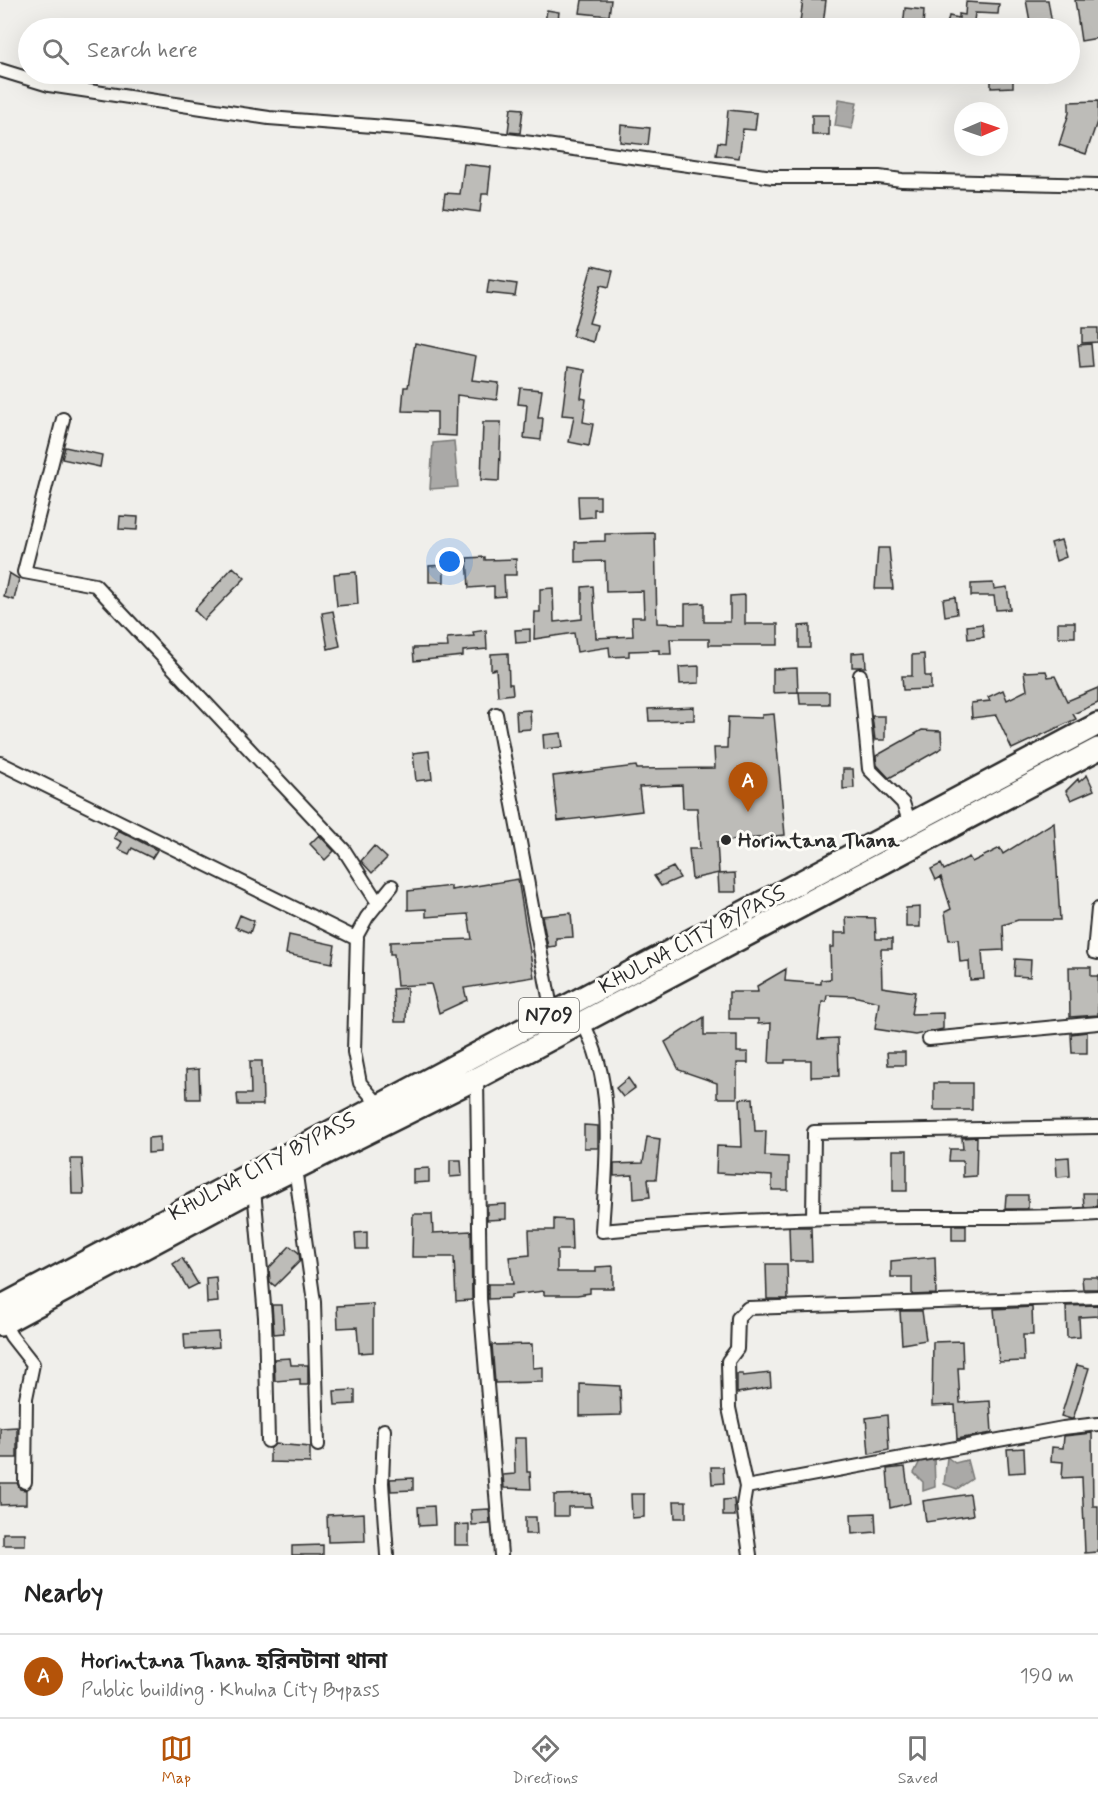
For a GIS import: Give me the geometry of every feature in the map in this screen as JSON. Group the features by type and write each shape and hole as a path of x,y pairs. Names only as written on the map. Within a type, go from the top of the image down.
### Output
{"highway":[{"name":"KHULNA CITY BYPASS","path":"1,1318 379,1105 1098,724"},
{"name":"KHULNA CITY BYPASS","path":"1,1318 254,1188 477,1078 1098,749"}],"street":[{"path":"0,70 18,76"},
{"path":"44,84 213,110 532,143 773,177 879,177 902,180 1098,185"},
{"path":"63,419 24,572 95,585 344,850 378,903"},
{"path":"860,675 869,768 903,803 910,824"},
{"path":"496,714 552,1013"},
{"path":"0,764 357,939"},
{"path":"379,1105 360,1083 354,1052 357,939 367,917 392,886"},
{"path":"1098,909 1094,952 1098,953"},
{"path":"582,1022 593,1040 604,1089 606,1158 602,1231 674,1224 813,1219 1040,1218 1098,1214"},
{"path":"929,1039 1098,1023"},
{"path":"477,1078 480,1299 501,1555"},
{"path":"813,1219 814,1132 1098,1127"},
{"path":"295,1168 314,1302 318,1445"},
{"path":"254,1188 265,1317 268,1441"},
{"path":"750,1555 743,1505 746,1487 729,1408 728,1362 737,1350 738,1318 748,1308 1098,1297"},
{"path":"1,1318 11,1336 33,1364 26,1398 25,1482"},
{"path":"746,1487 1042,1432 1098,1424"},
{"path":"384,1430 382,1483 387,1555"}],"shaded area":[{"path":"839,99 857,102 852,129 835,126"},
{"path":"454,441 458,487 430,489 433,443"},
{"path":"934,1455 935,1487 923,1491 923,1482 914,1473 922,1457"},
{"path":"947,1457 955,1463 967,1460 972,1479 957,1489 944,1484"}],"building":[{"path":"582,0 611,0 609,16 580,13"},
{"path":"803,0 826,0 824,18 801,18"},
{"path":"1026,0 1048,0 1051,18 1029,18"},
{"path":"1075,0 1098,0 1098,38 1081,41 1080,18 1078,18"},
{"path":"966,2 999,4 998,14 975,13 974,18 959,18 959,14 965,15"},
{"path":"905,8 924,10 924,18 904,18"},
{"path":"547,10 559,12 558,18 546,18"},
{"path":"991,84 1013,84 1013,87 991,88"},
{"path":"1098,101 1098,119 1086,154 1059,145 1069,113 1069,102"},
{"path":"511,108 523,109 520,133 508,132"},
{"path":"728,110 757,113 755,130 743,129 739,158 716,155 718,142 725,143"},
{"path":"812,115 829,115 829,135 812,135"},
{"path":"621,125 650,128 648,145 620,142"},
{"path":"464,164 491,167 488,194 482,194 480,212 443,207 445,193 460,194"},
{"path":"592,266 613,271 609,287 601,285 589,323 597,325 593,342 572,336"},
{"path":"489,280 517,284 515,296 487,293"},
{"path":"1082,328 1098,328 1098,342 1082,343"},
{"path":"415,343 476,356 472,380 499,383 497,400 457,395 456,436 437,435 437,412 402,411 404,387 408,387"},
{"path":"1091,344 1093,367 1080,368 1078,345"},
{"path":"568,367 585,370 581,398 586,399 583,422 593,424 589,446 569,442 574,416 562,415"},
{"path":"520,388 542,390 538,418 543,418 541,440 524,438 527,405 518,404"},
{"path":"483,422 501,422 499,481 481,480"},
{"path":"65,447 102,455 100,467 62,459"},
{"path":"578,496 600,496 600,509 594,509 594,517 579,518"},
{"path":"120,516 138,517 137,530 119,529"},
{"path":"655,533 657,623 685,624 685,604 704,603 704,622 730,622 730,596 745,595 745,624 778,624 778,645 709,645 709,639 670,639 671,654 659,654 659,650 629,651 629,656 610,657 609,647 577,652 574,633 534,639 535,612 540,612 540,589 553,588 554,622 582,619 582,587 593,586 596,638 633,636 632,617 644,617 643,591 606,592 605,561 575,562 575,542 605,541 605,534"},
{"path":"1061,540 1066,557 1056,561 1051,543"},
{"path":"878,548 889,548 893,589 875,589"},
{"path":"485,557 485,560 516,559 516,575 504,575 505,596 494,597 494,586 469,588 467,558"},
{"path":"444,565 444,582 429,582 429,566"},
{"path":"233,567 245,578 204,620 194,610"},
{"path":"356,572 358,604 337,606 334,574"},
{"path":"9,573 19,579 14,600 4,597"},
{"path":"993,583 994,589 1007,587 1010,609 996,610 994,596 971,596 971,584"},
{"path":"955,597 957,614 945,616 943,599"},
{"path":"333,611 340,646 328,649 322,613"},
{"path":"1058,622 1075,622 1075,637 1058,637"},
{"path":"982,624 984,637 968,639 967,626"},
{"path":"810,625 810,648 799,648 799,626"},
{"path":"530,629 530,642 516,643 515,630"},
{"path":"486,630 487,649 463,651 463,656 414,661 413,648 448,647 447,638 474,636 473,632"},
{"path":"865,652 866,667 852,667 852,653"},
{"path":"508,653 509,684 512,684 513,694 498,696 496,669 491,670 491,654"},
{"path":"924,654 925,676 931,676 931,689 903,690 902,676 912,676 912,655"},
{"path":"699,666 699,683 680,684 679,667"},
{"path":"797,668 798,692 773,693 773,669"},
{"path":"1046,671 1048,677 1055,676 1067,701 1098,688 1098,703 1073,714 1076,719 1012,749 996,715 972,718 971,703 990,701 988,697 1003,690 1007,700 1027,690 1024,672"},
{"path":"799,692 829,692 829,704 800,704"},
{"path":"694,707 694,720 649,721 648,709"},
{"path":"530,710 531,729 517,730 516,711"},
{"path":"774,714 785,835 717,842 719,873 692,879 689,849 700,849 697,808 683,808 682,785 639,787 642,811 558,821 553,776 636,766 637,769 715,768 714,748 727,748 728,717 762,718 762,715"},
{"path":"872,716 885,716 885,740 875,740"},
{"path":"922,730 941,731 942,748 889,778 877,765 876,756"},
{"path":"561,733 563,747 544,749 543,735"},
{"path":"429,751 432,779 416,781 413,753"},
{"path":"843,769 853,769 854,788 843,789"},
{"path":"1087,775 1094,790 1071,800 1066,791 1078,779 1079,782"},
{"path":"1054,822 1060,920 1018,920 1003,925 1004,950 982,951 984,979 970,980 969,961 960,962 958,939 949,940 945,912 951,909 941,877 936,880 931,869 941,864 944,870 969,857 972,862 1000,848 1003,854"},
{"path":"118,830 157,850 152,858 132,848 129,854 118,849 122,842 114,838"},
{"path":"319,835 334,851 325,860 310,844"},
{"path":"374,846 387,858 372,873 361,861"},
{"path":"673,867 680,878 661,886 654,876"},
{"path":"735,873 736,892 719,892 718,874"},
{"path":"518,879 534,977 464,988 467,1000 439,1013 431,984 397,986 394,954 390,954 390,942 472,939 468,914 426,917 426,909 408,910 408,891 451,886 451,890"},
{"path":"920,907 920,927 906,927 906,908"},
{"path":"571,913 573,937 556,938 556,946 548,947 542,916"},
{"path":"240,915 254,921 250,933 235,927"},
{"path":"846,917 875,918 876,939 892,939 892,949 881,949 882,987 915,992 911,1014 943,1013 943,1029 915,1035 875,1029 879,1002 853,996 827,995 826,1002 822,1002 818,1039 838,1038 839,1076 811,1077 811,1060 785,1060 785,1063 769,1063 771,1023 758,1024 758,1019 729,1019 729,992 758,992 757,986 786,969 785,981 821,984 821,980 831,979 830,947 834,947 834,933 847,933"},
{"path":"289,935 335,945 332,963 286,954"},
{"path":"1015,959 1031,960 1030,977 1014,976"},
{"path":"1069,967 1091,967 1091,976 1098,976 1098,1015 1070,1017"},
{"path":"407,988 406,1022 395,1022 393,989"},
{"path":"704,1017 704,1035 737,1035 737,1052 748,1052 748,1063 737,1063 737,1098 717,1098 717,1083 679,1070 665,1042"},
{"path":"1087,1032 1087,1053 1072,1053 1071,1034"},
{"path":"887,1052 905,1052 905,1065 888,1065"},
{"path":"250,1061 262,1061 263,1105 238,1105 237,1094 251,1094"},
{"path":"199,1069 200,1099 187,1099 186,1070"},
{"path":"628,1078 635,1088 623,1097 616,1088"},
{"path":"934,1083 972,1083 972,1110 934,1110"},
{"path":"753,1098 755,1131 766,1131 765,1156 788,1157 788,1190 772,1190 772,1176 716,1173 717,1146 742,1147 740,1099"},
{"path":"584,1125 598,1126 598,1148 584,1148"},
{"path":"160,1137 160,1152 148,1153 148,1138"},
{"path":"647,1137 660,1139 656,1179 648,1179 650,1197 634,1199 633,1175 614,1176 614,1164 643,1163"},
{"path":"977,1137 976,1176 963,1177 963,1161 949,1161 950,1149 963,1149 962,1138"},
{"path":"893,1150 907,1150 907,1191 893,1191"},
{"path":"1069,1157 1070,1176 1057,1177 1056,1158"},
{"path":"71,1159 82,1159 84,1194 72,1194"},
{"path":"450,1160 461,1160 462,1176 450,1177"},
{"path":"429,1168 429,1182 413,1183 413,1169"},
{"path":"1083,1193 1097,1193 1097,1206 1084,1207"},
{"path":"1006,1195 1028,1195 1028,1209 1005,1209"},
{"path":"506,1204 506,1219 487,1220 487,1205"},
{"path":"413,1214 432,1214 433,1233 471,1231 472,1300 456,1301 454,1257 412,1257"},
{"path":"554,1219 571,1220 572,1250 557,1250 557,1272 596,1272 596,1267 613,1266 613,1288 590,1288 590,1293 577,1295 544,1295 544,1291 511,1295 511,1298 488,1299 488,1284 513,1284 509,1257 530,1255 529,1230 554,1230"},
{"path":"952,1225 966,1225 966,1240 952,1240"},
{"path":"789,1227 811,1227 812,1261 790,1261"},
{"path":"367,1232 367,1249 356,1249 355,1233"},
{"path":"290,1246 299,1253 300,1261 275,1286 270,1282 269,1268"},
{"path":"935,1257 936,1294 912,1295 912,1277 891,1277 891,1261"},
{"path":"182,1258 198,1284 188,1289 173,1264"},
{"path":"766,1264 787,1264 788,1299 767,1299"},
{"path":"216,1277 218,1302 207,1303 206,1278"},
{"path":"1082,1277 1098,1277 1098,1289 1083,1289"},
{"path":"373,1304 373,1352 359,1353 357,1327 338,1328 337,1306"},
{"path":"272,1305 282,1305 284,1333 274,1334"},
{"path":"1098,1305 1098,1316 1079,1317 1080,1337 1067,1338 1066,1306"},
{"path":"1032,1307 1033,1335 1023,1335 1024,1361 999,1362 994,1309"},
{"path":"900,1311 922,1311 926,1340 902,1344"},
{"path":"218,1332 219,1347 185,1350 184,1334"},
{"path":"962,1341 963,1368 958,1368 960,1403 990,1401 992,1433 957,1439 955,1405 932,1406 933,1342"},
{"path":"532,1344 533,1368 543,1367 543,1382 495,1383 492,1345"},
{"path":"290,1358 291,1365 308,1365 308,1385 300,1385 300,1379 275,1381 274,1359"},
{"path":"1077,1365 1089,1368 1073,1419 1071,1419 1061,1416"},
{"path":"770,1373 771,1387 737,1393 737,1374 743,1374 743,1376"},
{"path":"580,1384 620,1386 621,1415 580,1416"},
{"path":"355,1390 355,1404 335,1405 334,1391"},
{"path":"887,1415 889,1450 869,1454 866,1418"},
{"path":"17,1427 17,1458 0,1458 0,1428"},
{"path":"1092,1433 1093,1506 1098,1506 1098,1552 1085,1553 1082,1477 1062,1478 1063,1462 1051,1461 1052,1447 1063,1448 1064,1436"},
{"path":"514,1438 526,1438 527,1472 530,1472 531,1489 504,1488 503,1475 515,1474"},
{"path":"275,1444 310,1447 310,1463 270,1462 270,1449"},
{"path":"1024,1448 1025,1472 1009,1473 1007,1449"},
{"path":"711,1467 723,1467 724,1483 712,1484"},
{"path":"905,1467 910,1503 890,1508 887,1469"},
{"path":"413,1478 413,1490 391,1491 390,1479"},
{"path":"0,1483 17,1483 20,1489 26,1490 26,1504 0,1505"},
{"path":"591,1494 592,1507 568,1507 568,1516 554,1516 554,1495"},
{"path":"631,1494 644,1494 644,1517 632,1518"},
{"path":"970,1494 973,1515 926,1522 923,1501"},
{"path":"734,1499 735,1516 723,1516 723,1500"},
{"path":"674,1501 686,1501 686,1518 675,1518"},
{"path":"434,1506 435,1525 419,1526 418,1507"},
{"path":"489,1509 490,1524 472,1525 471,1510"},
{"path":"364,1513 365,1541 328,1542 327,1515"},
{"path":"875,1513 876,1532 852,1534 851,1514"},
{"path":"525,1517 536,1517 537,1534 525,1534"},
{"path":"469,1524 469,1545 455,1545 455,1525"},
{"path":"3,1533 25,1533 25,1545 3,1545"},
{"path":"323,1545 323,1555 292,1555 292,1546"}],"place":[{"name":"Horintana Thana হরিনটানা থানা","path":"748,812"},
{"name":"Horintana Thana","path":"726,840"}]}
